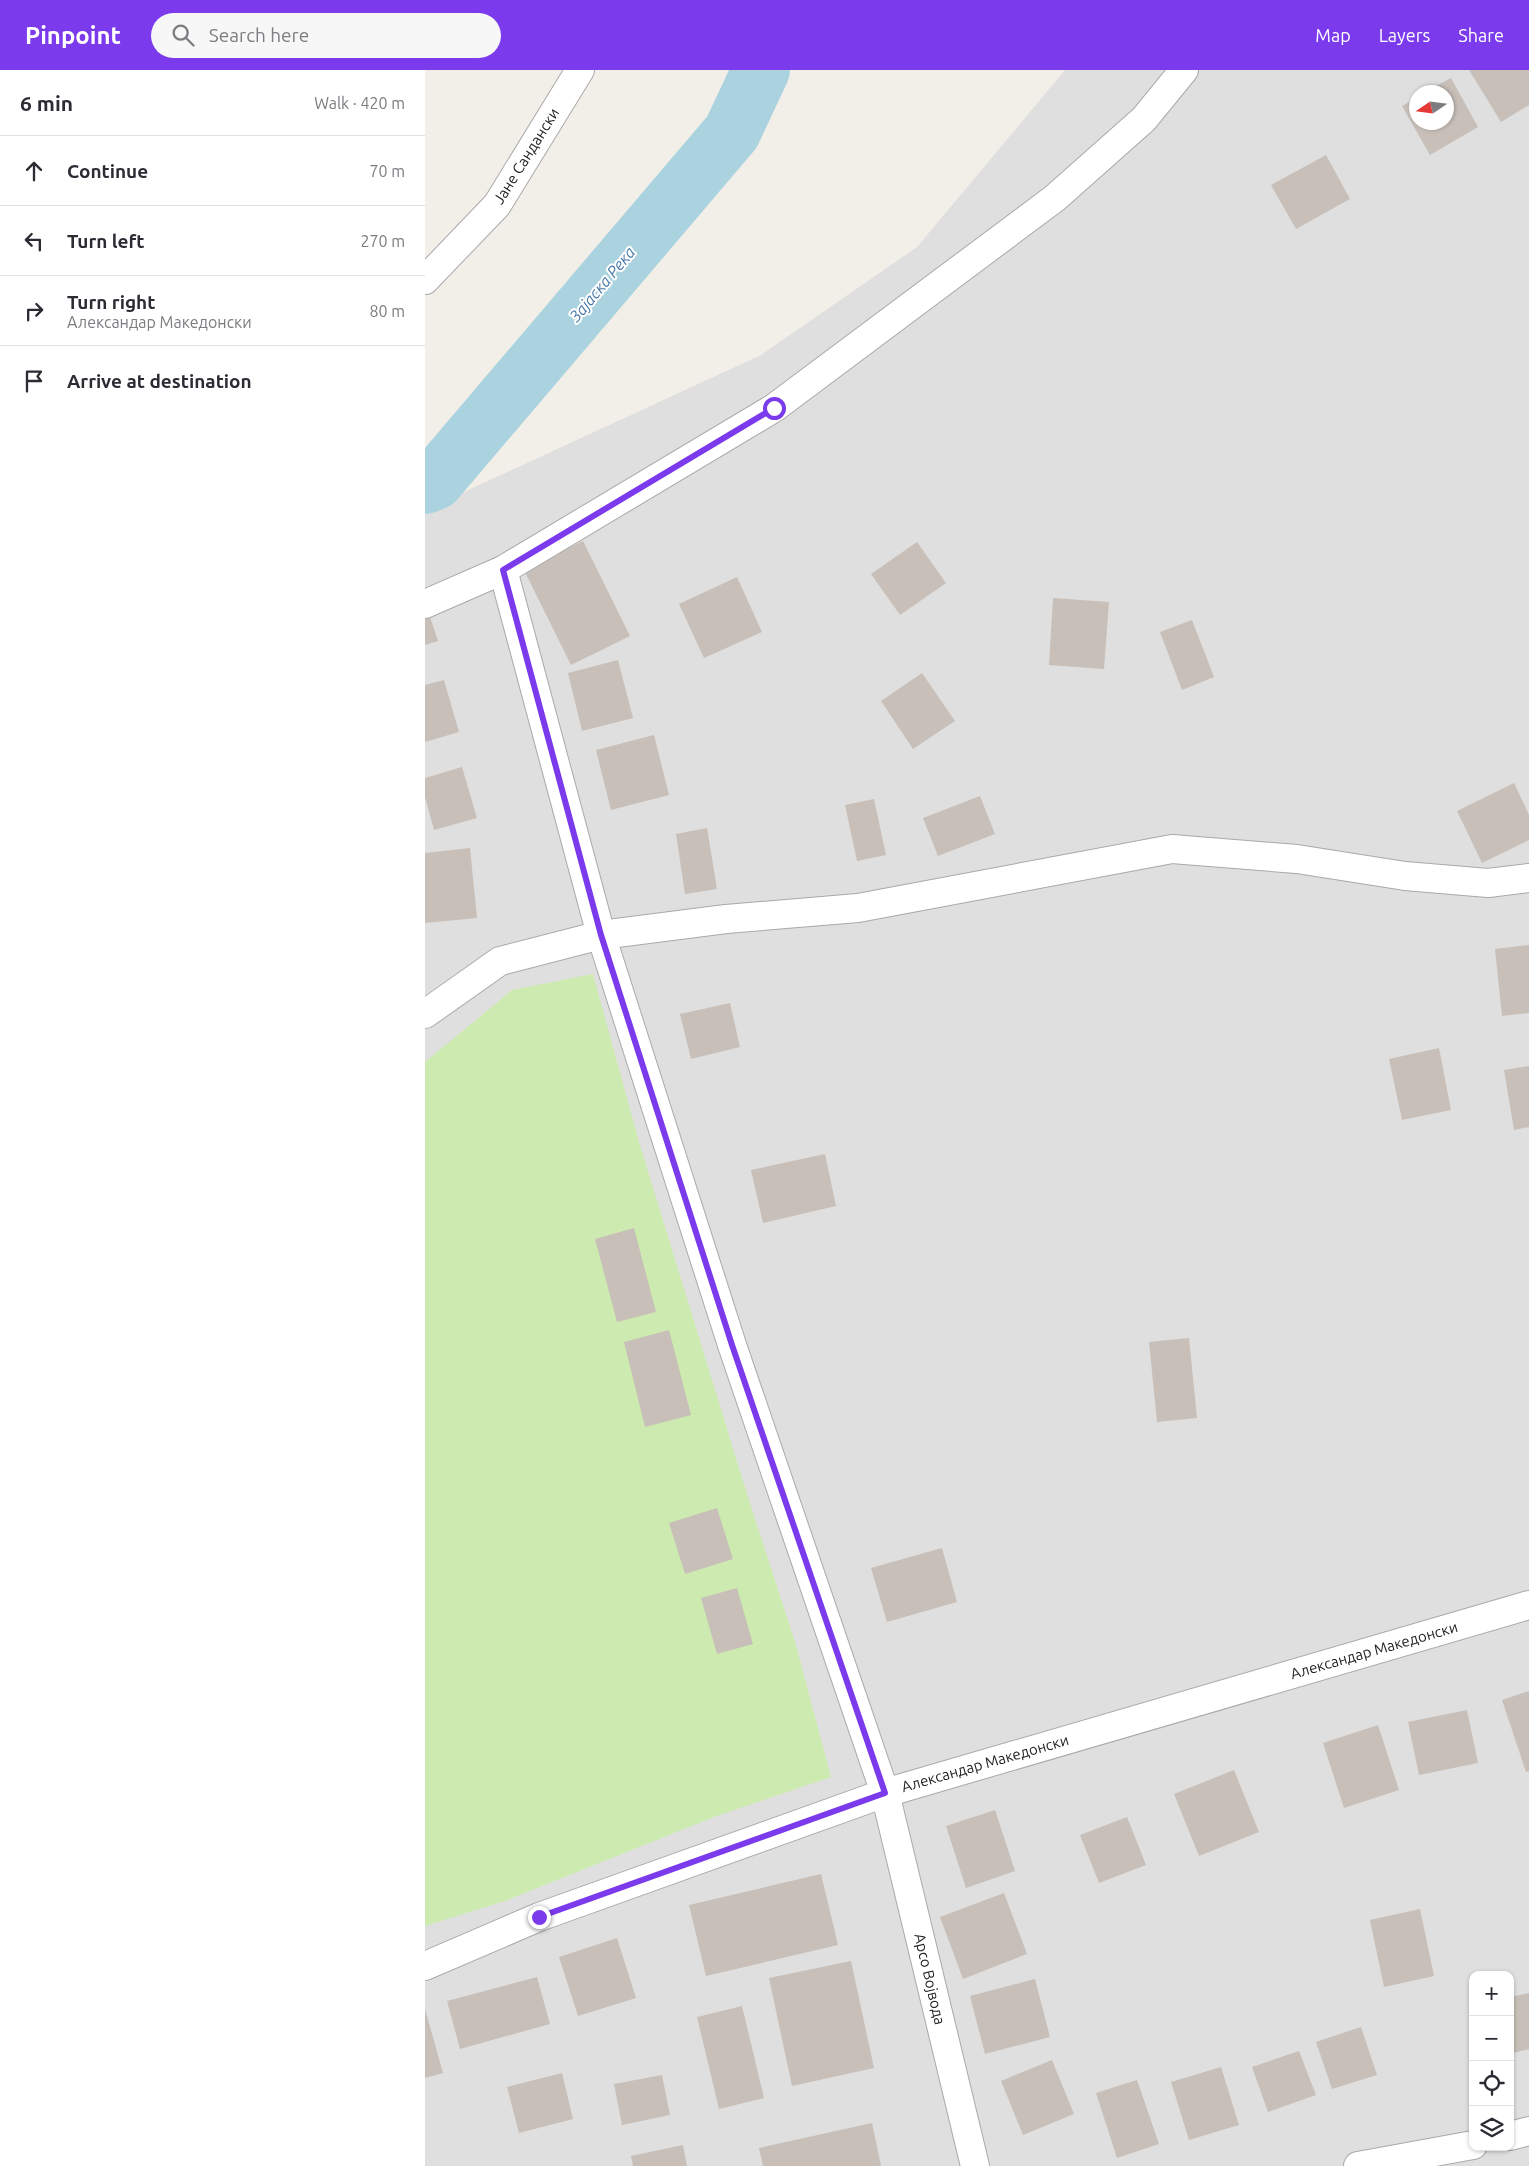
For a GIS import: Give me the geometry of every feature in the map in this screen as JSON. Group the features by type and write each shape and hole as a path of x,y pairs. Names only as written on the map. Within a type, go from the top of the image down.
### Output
{"street":[{"name":"Јане Сандански","path":"425,280 497,205 580,70"},
{"path":"425,604 503,570 774,408 1055,198 1144,119 1184,70"},
{"name":"Арсо Војвода","path":"503,570 601,935 732,1345 885,1793 975,2166"},
{"path":"425,1014 501,961 601,935 726,918 858,908 1172,849 1297,859 1405,876 1488,883 1529,878"},
{"name":"Александар Македонски","path":"425,1966 539,1917 885,1793 1529,1605"},
{"path":"1514,2135 1529,2131"},
{"path":"1358,2166 1468,2153"}],"shaded area":[{"path":"1065,70 1529,70 1529,2166 425,2166 425,510 761,355 917,247"}],"green space":[{"path":"593,974 639,1142 747,1494 796,1645 831,1777 714,1817 505,1901 425,1926 425,1062 512,990"}],"building":[{"path":"1469,70 1529,70 1529,105 1501,122"},
{"path":"1451,78 1478,127 1430,155 1416,130 1454,130 1454,85 1438,85"},
{"path":"1409,102 1409,118 1402,106"},
{"path":"1326,155 1350,199 1296,229 1271,185"},
{"path":"583,541 630,636 571,665 524,570"},
{"path":"917,542 946,583 900,615 871,574"},
{"path":"737,577 762,632 704,658 679,604"},
{"path":"1053,598 1109,602 1104,669 1049,665"},
{"path":"430,617 438,641 425,645 425,618"},
{"path":"1192,620 1214,677 1182,690 1160,632"},
{"path":"618,660 633,718 582,731 568,673"},
{"path":"922,673 955,721 913,749 881,701"},
{"path":"444,680 459,732 425,742 425,685"},
{"path":"654,735 669,795 611,810 596,750"},
{"path":"462,767 477,818 434,830 425,797 425,778"},
{"path":"1514,783 1529,815 1529,840 1482,863 1457,811"},
{"path":"980,796 995,834 938,856 923,818"},
{"path":"874,799 886,855 857,861 845,805"},
{"path":"707,828 717,889 685,894 676,834"},
{"path":"470,848 477,918 425,923 425,853"},
{"path":"1529,945 1529,1013 1502,1016 1495,949"},
{"path":"730,1003 740,1047 691,1059 680,1014"},
{"path":"1439,1048 1451,1110 1402,1120 1389,1059"},
{"path":"1529,1066 1529,1127 1514,1130 1504,1070"},
{"path":"825,1154 836,1206 763,1223 751,1170"},
{"path":"634,1228 656,1312 617,1322 595,1239"},
{"path":"669,1330 691,1415 645,1427 624,1342"},
{"path":"1189,1338 1197,1418 1157,1422 1149,1342"},
{"path":"717,1508 733,1559 685,1574 669,1523"},
{"path":"942,1548 957,1602 887,1622 871,1568"},
{"path":"737,1588 753,1644 717,1654 701,1598"},
{"path":"1529,1691 1529,1771 1526,1772 1502,1700"},
{"path":"1467,1710 1478,1763 1419,1775 1408,1722"},
{"path":"1378,1725 1399,1790 1344,1808 1323,1743"},
{"path":"1234,1770 1259,1832 1199,1856 1174,1794"},
{"path":"995,1810 1015,1871 966,1888 946,1826"},
{"path":"1127,1817 1146,1865 1099,1883 1080,1835"},
{"path":"821,1874 838,1945 706,1976 689,1905"},
{"path":"1004,1893 1027,1954 963,1979 940,1917"},
{"path":"1420,1909 1434,1976 1384,1987 1370,1920"},
{"path":"617,1938 636,1998 578,2016 559,1957"},
{"path":"851,1961 874,2068 792,2086 769,1978"},
{"path":"537,1977 550,2024 460,2049 447,2001"},
{"path":"1035,1979 1050,2037 985,2054 970,1996"},
{"path":"1529,1993 1529,2049 1514,2053 1514,2016 1514,1996"},
{"path":"742,2006 764,2098 719,2109 697,2017"},
{"path":"425,2009 443,2073 425,2078"},
{"path":"1361,2027 1377,2075 1332,2089 1316,2042"},
{"path":"1299,2051 1316,2095 1268,2112 1252,2067"},
{"path":"1052,2060 1074,2114 1023,2135 1001,2081"},
{"path":"1221,2067 1239,2125 1189,2140 1171,2082"},
{"path":"562,2073 573,2119 519,2133 507,2087"},
{"path":"662,2075 670,2115 622,2125 614,2084"},
{"path":"1137,2080 1159,2144 1117,2158 1096,2093"},
{"path":"872,2123 881,2166 763,2166 759,2148"},
{"path":"683,2145 687,2166 633,2166 631,2156"}],"waterway":[{"name":"Зајаска Река","path":"425,485 435,481 732,132 761,70"}],"route":[{"path":"539,1917 885,1793 732,1345 601,935 533,689 503,570 774,408"}]}
